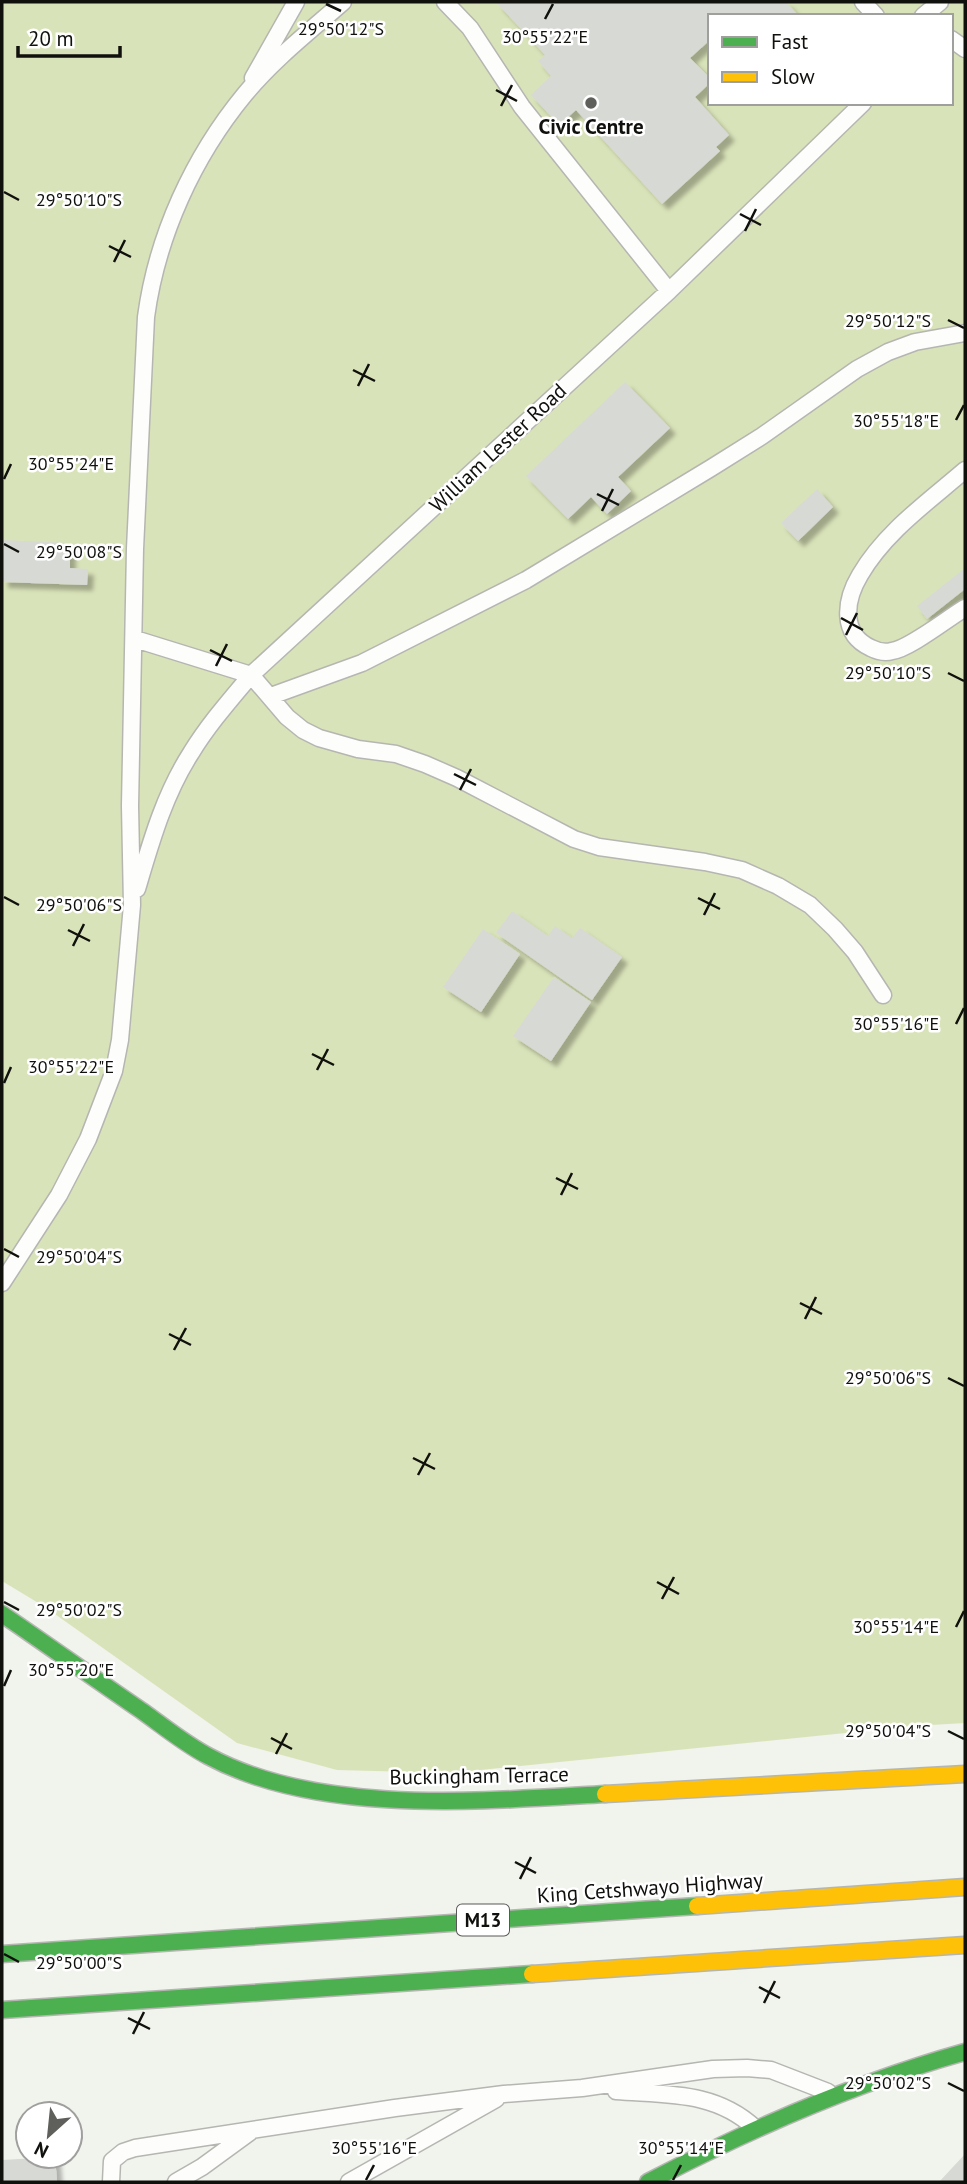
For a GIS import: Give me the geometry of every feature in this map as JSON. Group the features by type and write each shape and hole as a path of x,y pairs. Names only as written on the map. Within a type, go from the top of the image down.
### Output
{"main road":[{"name":"Buckingham Terrace","path":"2,1614 207,1756 246,1773 339,1796 466,1802 965,1774"},
{"name":"King Cetshwayo Highway","path":"2,1954 965,1887"},
{"path":"2,2010 965,1945"},
{"path":"648,2182 755,2128 833,2094 915,2065 965,2052"}],"lane":[{"path":"245,93 296,2"},
{"name":"William Lester Road","path":"2,1283 59,1195 88,1139 105,1100 120,1040 132,905 130,806 136,535 146,317 150,288 170,223 210,142 245,93 290,48 343,2"},
{"path":"445,2 470,28 522,107 669,290"},
{"path":"925,14 940,2"},
{"name":"William Lester Road","path":"132,905 155,829 175,782 208,726 251,675 669,290 861,105"},
{"path":"271,696 362,663 526,580 762,436 857,369 888,352 915,342 965,333"},
{"path":"965,470 906,521 877,551 855,585 850,598 848,618 853,634 864,645 877,651 892,652 965,608"},
{"path":"135,639 251,675 295,723 319,738 358,749 396,754 425,764 574,839 598,847 742,870 778,887 810,905 835,929 883,995"},
{"path":"111,2182 112,2161 122,2152 135,2148 504,2094 582,2088 675,2074 747,2067 771,2070 833,2094"},
{"path":"582,2088 692,2096 712,2101 744,2118 755,2128"},
{"path":"349,2182 504,2094"},
{"path":"176,2182 202,2167 252,2130"}],"green space":[{"path":"2,2 965,2 965,1723 451,1773 337,1770 237,1743 45,1607 2,1581"}],"building":[{"name":"Civic Centre","path":"496,2 786,2 797,14 708,14 708,42 690,58 708,76 708,85 695,97 729,135 716,147 720,151 662,204 576,110 559,125 531,95 551,76 538,61 545,55"},
{"path":"625,382 670,428 618,477 631,491 607,514 591,497 568,519 526,476"},
{"path":"817,489 833,507 798,541 781,523"},
{"path":"2,540 70,543 70,568 88,569 87,585 2,582"},
{"path":"965,568 965,589 927,619 917,606"},
{"path":"512,911 548,936 555,926 572,938 580,928 622,957 592,1000 496,933"},
{"path":"483,929 520,954 481,1012 443,987"},
{"path":"554,977 591,1002 551,1061 513,1036"},
{"path":"965,2154 965,2182 939,2182"},
{"path":"14,2159 14,2170 56,2170 57,2182 2,2182 2,2160"}],"traffic: fast":[{"path":"2,1614 191,1746 252,1775 300,1788 350,1796 402,1800 455,1801 605,1794"},
{"path":"2,1954 697,1906"},
{"path":"2,2010 532,1974"},
{"path":"648,2182 803,2109 883,2078 965,2052"}],"traffic: slow":[{"path":"605,1794 965,1774"},
{"path":"697,1906 965,1887"},
{"path":"532,1974 965,1945"}],"place":[{"name":"Civic Centre","path":"591,103"}]}
